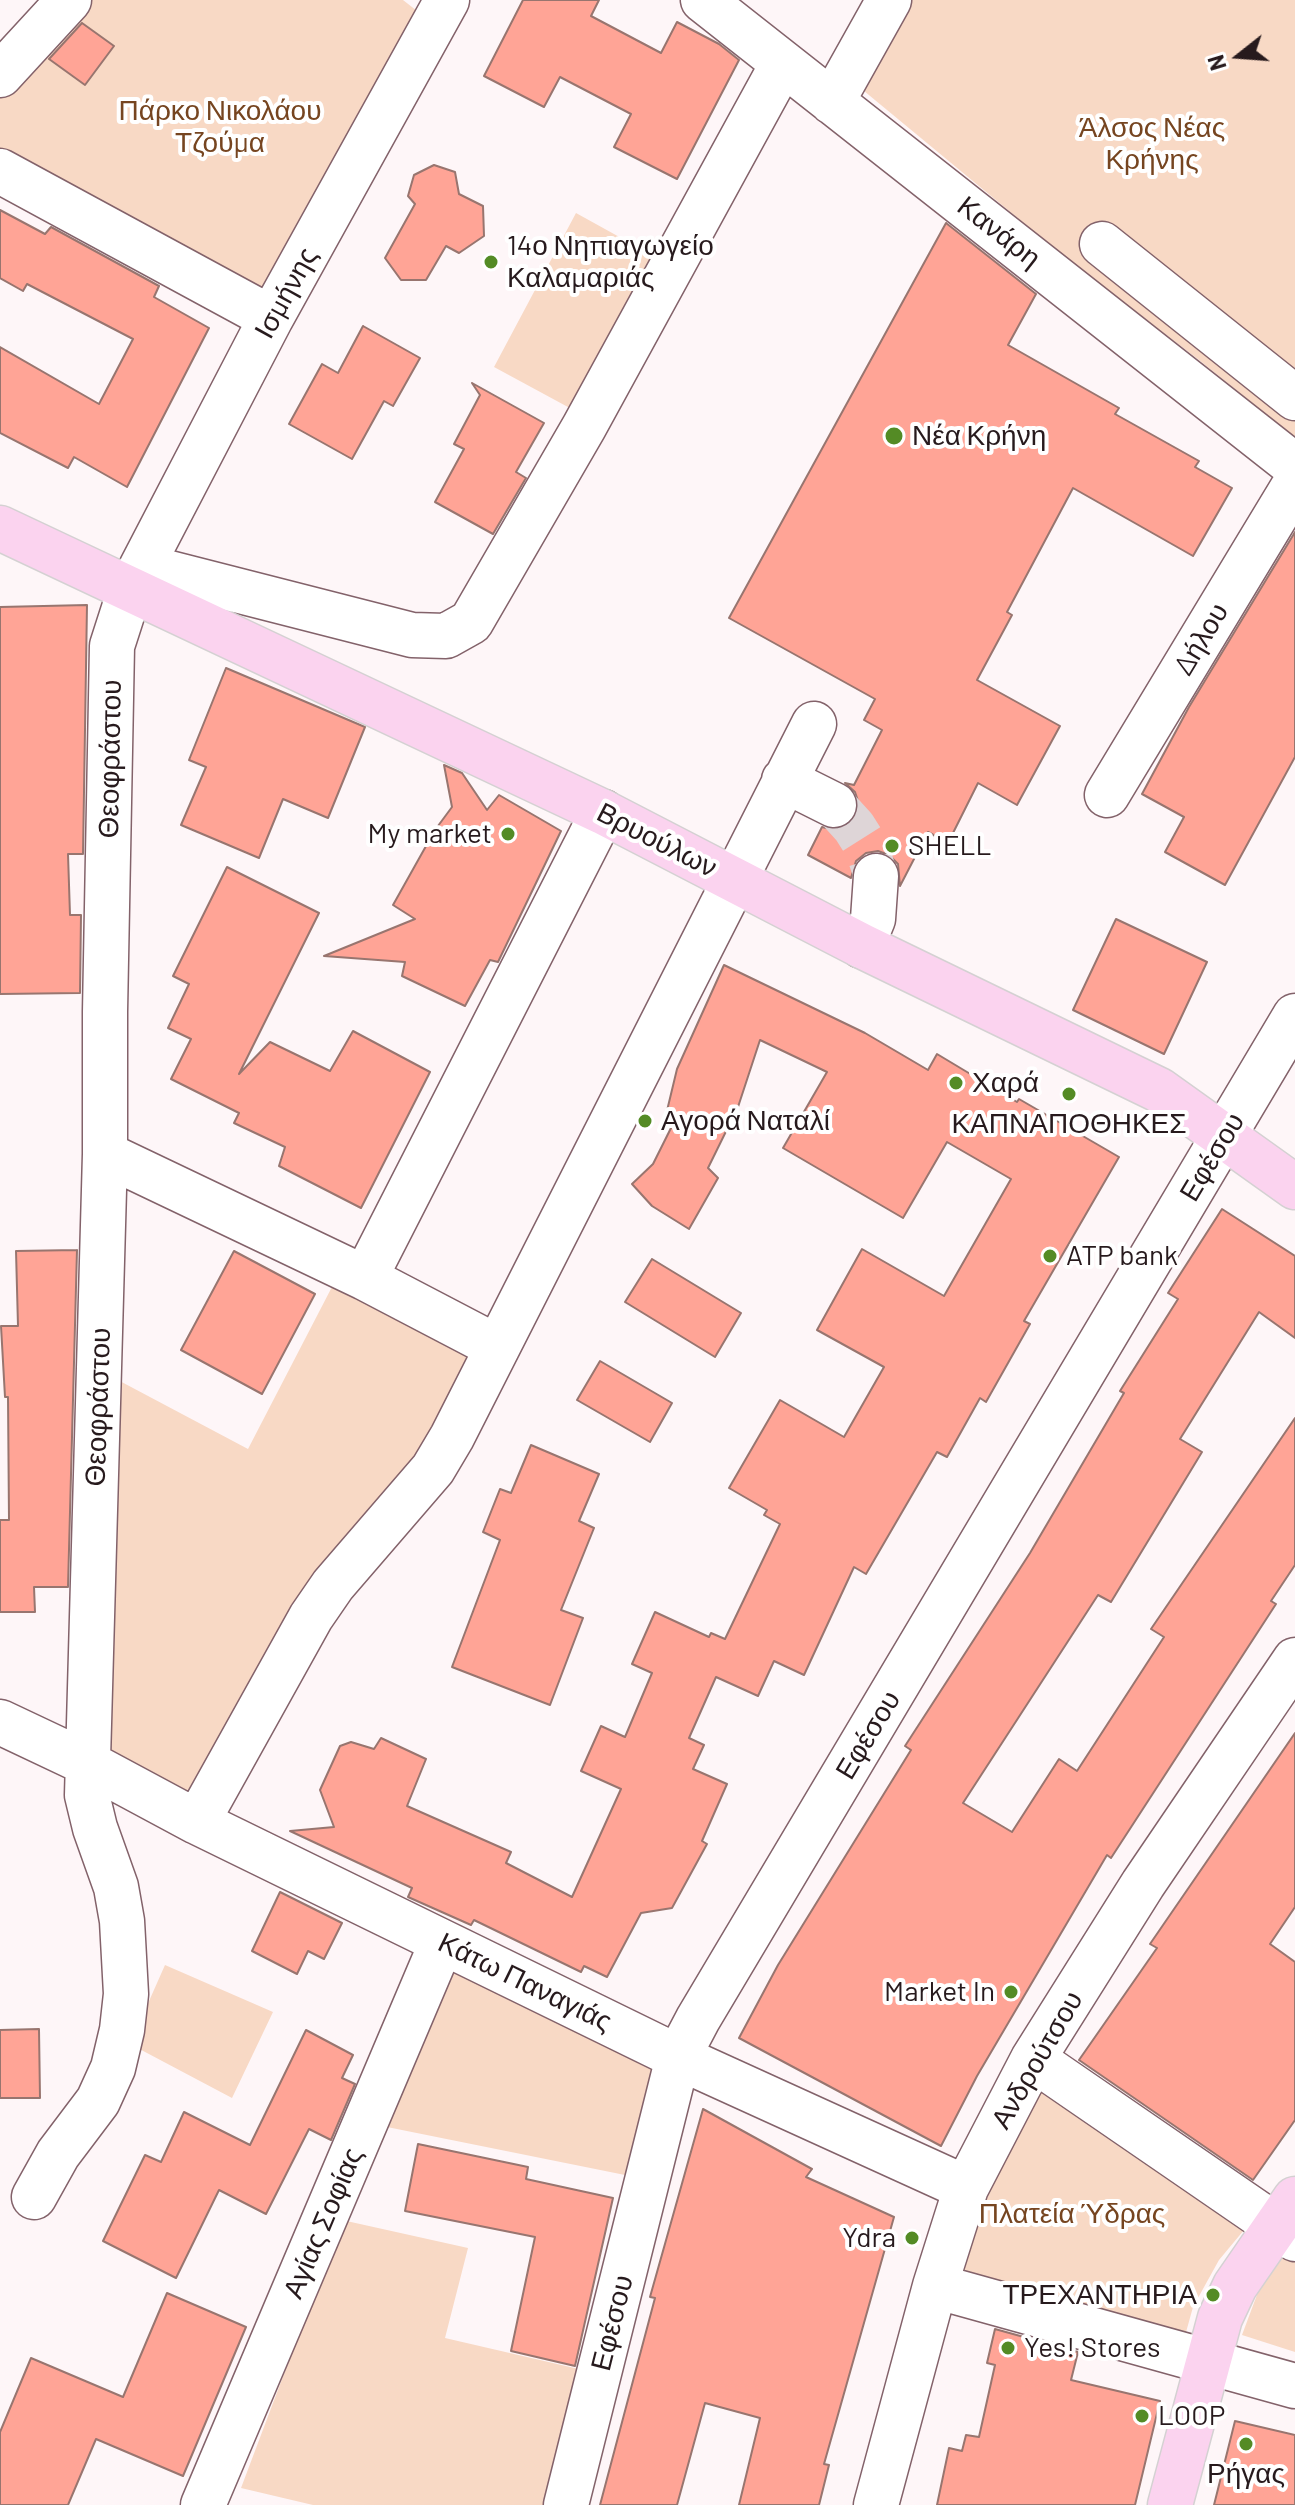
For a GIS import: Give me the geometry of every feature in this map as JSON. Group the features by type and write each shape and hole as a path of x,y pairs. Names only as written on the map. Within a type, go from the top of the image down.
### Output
{"main road":[{"name":"Βρυούλων","path":"0,528 136,578 603,812 862,946 1159,1090 1295,1187"},
{"path":"1170,2505 1220,2318 1235,2286 1289,2221"}],"street":[{"path":"0,75 69,0"},
{"name":"Ισμήνης","path":"136,578 271,318 447,0"},
{"path":"832,102 889,0"},
{"name":"Κανάρη","path":"720,5 783,63 1295,466"},
{"path":"136,578 412,635 446,636 471,622 584,427 783,63"},
{"path":"0,171 271,318"},
{"path":"1102,244 1295,398"},
{"name":"Δήλου","path":"1107,795 1295,484"},
{"name":"Θεοφράστου","path":"34,2197 58,2154 98,2101 113,2068 126,1994 122,1921 116,1887 87,1795 105,1154 112,646 136,578"},
{"path":"197,1822 311,1617 333,1585 433,1469 814,724"},
{"path":"784,780 834,805"},
{"path":"365,1278 603,812"},
{"path":"862,946 873,919 876,876"},
{"name":"Εφέσου","path":"566,2505 678,2057 1295,1016"},
{"path":"105,1154 365,1278 497,1347"},
{"name":"Ανδρούτσου","path":"876,2505 935,2286 966,2188 1033,2059 1143,1884 1295,1660"},
{"name":"Κάτω Παναγιάς","path":"0,1722 678,2057 966,2188"},
{"name":"Αγίας Σοφίας","path":"203,2505 442,1942"},
{"path":"1033,2059 1289,2221"},
{"path":"935,2286 1295,2386"}],"green space":[{"name":"Πάρκο Νικολάου Τζούμα","path":"83,0 403,0 426,18 267,293 0,154 0,90"},
{"name":"Άλσος Νέας Κρήνης","path":"904,0 1295,0 1295,438 1066,258 858,86"},
{"path":"576,213 661,260 579,413 494,367"},
{"path":"334,1283 477,1353 422,1460 191,1809 100,1760 116,1379 248,1449"},
{"path":"165,1965 273,2012 232,2098 130,2044"},
{"path":"450,1968 660,2067 630,2176 387,2127"},
{"name":"Πλατεία Ύδρας","path":"1040,2077 1249,2224 1219,2260 1193,2307 1183,2343 957,2275 975,2209"},
{"path":"342,2220 468,2248 445,2338 583,2370 545,2505 313,2505 241,2488"},
{"path":"1281,2249 1295,2260 1295,2352 1242,2335 1264,2276"}],"building":[{"path":"523,0 599,0 591,16 661,53 677,22 719,44 739,60 677,179 614,147 631,114 560,77 544,107 484,76"},
{"path":"82,23 114,46 85,85 49,59"},
{"path":"434,165 455,172 459,194 483,206 484,236 459,253 446,246 426,280 401,280 385,258 415,204 408,196 414,175"},
{"path":"0,210 45,234 51,227 159,286 154,297 209,328 127,487 74,457 68,468 0,433 0,347 99,404 133,339 27,284 23,291 0,278"},
{"path":"946,223 1036,294 1008,345 1119,408 1115,414 1199,461 1195,467 1232,488 1193,556 1073,488 1007,612 1012,615 977,680 1060,726 1017,805 978,783 948,843 928,832 900,886 898,864 889,855 878,851 866,853 856,861 851,878 808,855 822,827 835,830 847,826 857,815 859,804 855,792 845,783 854,785 882,730 864,720 875,699 729,618"},
{"path":"363,326 420,358 393,406 384,401 352,459 289,424 322,364 338,373"},
{"path":"472,383 544,423 516,472 526,478 493,534 435,502 464,449 454,444 480,395"},
{"path":"1295,532 1295,757 1225,885 1165,852 1184,817 1142,794 1189,707"},
{"path":"87,605 83,854 68,854 70,915 81,915 80,993 0,994 0,607"},
{"path":"226,668 365,727 328,818 283,799 259,858 181,825 206,767 189,760"},
{"path":"444,765 462,773 487,810 499,795 561,831 498,962 490,960 465,1006 402,976 405,962 324,956 415,919 393,905 435,830 452,807"},
{"path":"227,867 319,913 239,1074 270,1042 330,1071 353,1031 430,1072 361,1208 279,1166 285,1147 234,1123 239,1113 171,1079 191,1039 168,1028 189,984 173,976"},
{"path":"1116,919 1207,962 1164,1054 1073,1010"},
{"path":"724,965 865,1033 928,1070 937,1054 1119,1157 1024,1321 1030,1324 986,1402 980,1398 947,1457 937,1452 866,1574 854,1567 804,1675 774,1661 758,1696 716,1677 689,1738 704,1745 693,1769 727,1784 702,1841 707,1844 672,1908 641,1913 607,1977 584,1966 581,1972 474,1920 471,1925 408,1897 412,1888 290,1831 334,1827 320,1790 340,1746 351,1742 374,1749 381,1738 426,1759 407,1806 511,1852 506,1863 572,1897 621,1789 581,1771 601,1726 625,1737 652,1673 632,1664 655,1612 709,1637 711,1633 725,1639 780,1524 764,1515 767,1510 729,1488 780,1400 844,1437 884,1367 817,1330 862,1249 944,1296 1011,1179 947,1142 903,1218 783,1148 827,1072 760,1040 738,1107 708,1168 718,1178 689,1229 652,1206 632,1184 653,1164 673,1124 665,1119 677,1069"},
{"path":"1222,1209 1295,1256 1295,1338 1259,1312 1180,1439 1202,1452 1111,1602 1098,1595 963,1803 1012,1832 1059,1759 1077,1771 1164,1637 1151,1629 1295,1418 1295,1565 1271,1601 1276,1604 1111,1858 1107,1855 977,2076 941,2146 739,2038 778,1965 911,1750 905,1746 1030,1553 1124,1393 1120,1391 1178,1299 1168,1293"},
{"path":"77,1250 68,1587 34,1587 35,1612 0,1612 0,1520 9,1520 8,1397 5,1397 1,1326 18,1326 16,1251"},
{"path":"234,1251 315,1294 262,1394 181,1350"},
{"path":"652,1259 741,1313 715,1357 625,1302"},
{"path":"600,1361 672,1403 650,1442 577,1400"},
{"path":"531,1445 599,1474 579,1521 594,1528 561,1610 583,1618 550,1705 452,1667 500,1540 483,1532 500,1489 511,1493"},
{"path":"1295,1733 1295,1907 1270,1944 1295,1962 1295,2120 1253,2180 1079,2060 1157,1948 1150,1944"},
{"path":"280,1892 342,1923 324,1959 308,1951 297,1974 252,1951"},
{"path":"39,2029 40,2098 0,2098 0,2030"},
{"path":"306,2030 353,2055 342,2078 355,2084 331,2140 309,2129 266,2214 219,2190 176,2278 103,2241 145,2155 161,2162 184,2112 250,2145"},
{"path":"703,2109 812,2169 806,2177 894,2217 824,2464 829,2465 819,2505 739,2505 760,2418 705,2403 677,2505 600,2505 655,2298 650,2297"},
{"path":"418,2144 528,2167 526,2179 613,2198 575,2366 511,2351 535,2237 405,2211"},
{"path":"167,2293 246,2327 183,2476 96,2439 68,2505 0,2505 0,2432 31,2358 123,2397"},
{"path":"995,2329 1078,2352 1071,2380 1160,2401 1135,2505 937,2505 949,2448 962,2451 966,2435 979,2437 995,2365 987,2363"},
{"path":"1235,2421 1295,2435 1295,2505 1214,2505"}],"tunnel":[{"path":"834,805 866,846 876,876"}],"place":[{"name":"14ο Νηπιαγωγείο Καλαμαριάς","path":"491,262"},
{"name":"Νέα Κρήνη","path":"894,436"},
{"name":"My market","path":"508,834"},
{"name":"SHELL","path":"892,846"},
{"name":"Χαρά","path":"956,1083"},
{"name":"ΚΑΠΝΑΠΟΘΗΚΕΣ","path":"1069,1094"},
{"name":"Αγορά Ναταλί","path":"645,1121"},
{"name":"ATP bank","path":"1050,1256"},
{"name":"Market In","path":"1011,1992"},
{"name":"Ydra","path":"912,2238"},
{"name":"ΤΡΕΧΑΝΤΗΡΙΑ","path":"1213,2295"},
{"name":"Yes! Stores","path":"1008,2348"},
{"name":"LOOP","path":"1142,2416"},
{"name":"Ρήγας","path":"1246,2444"}]}
